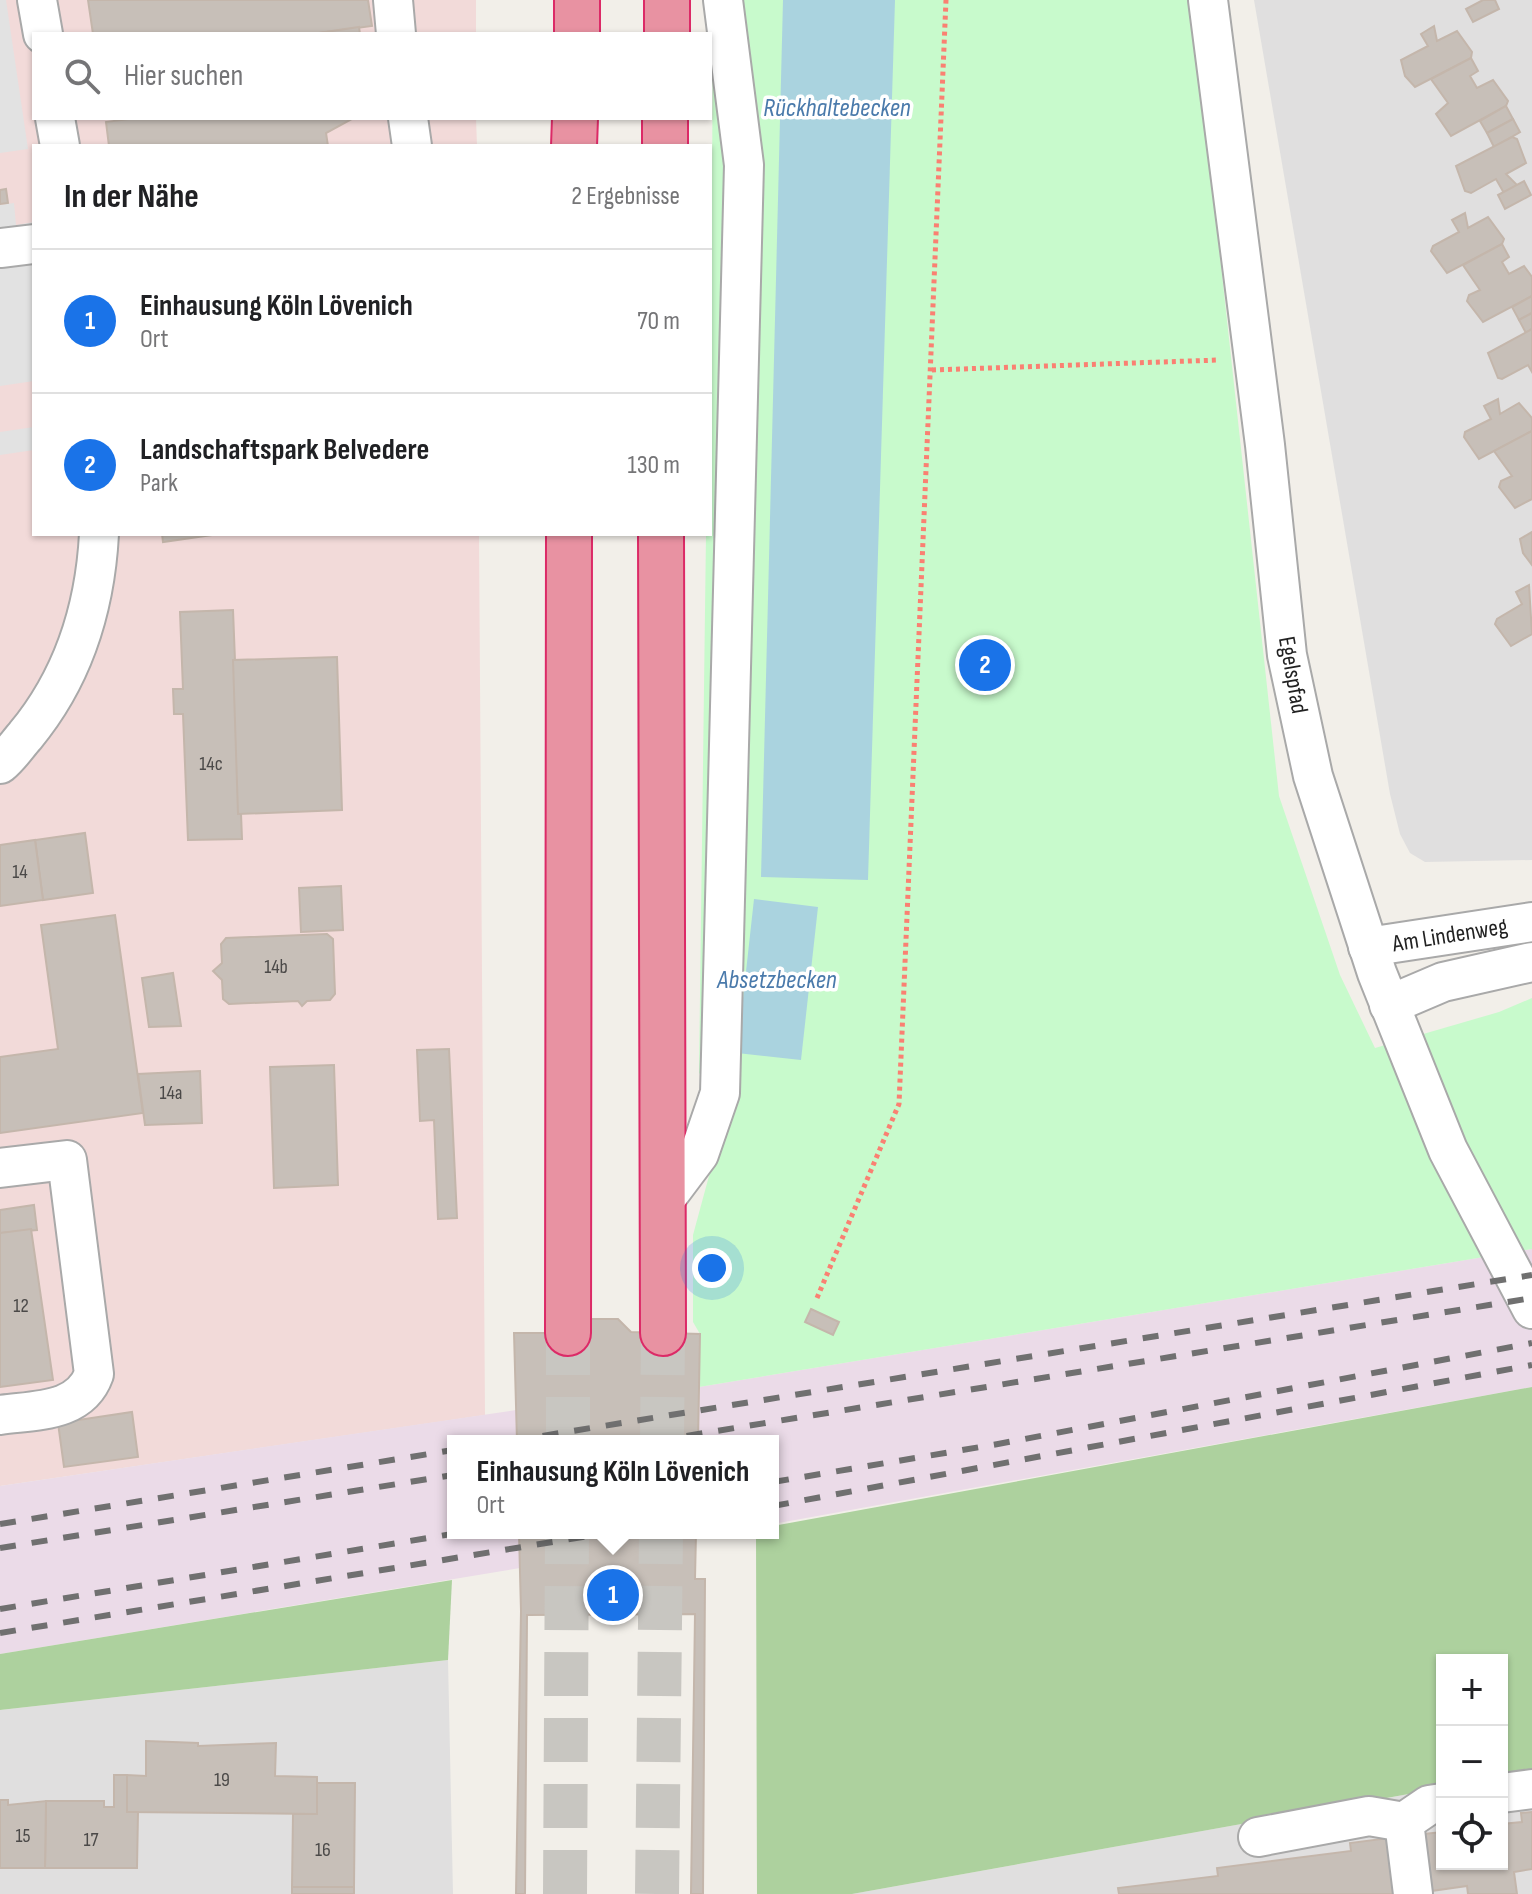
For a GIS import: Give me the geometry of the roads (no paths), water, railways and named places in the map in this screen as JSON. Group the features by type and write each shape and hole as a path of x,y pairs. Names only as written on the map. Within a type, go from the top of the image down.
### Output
{"highway":[{"path":"577,0 577,32"},
{"path":"667,0 667,32"},
{"path":"574,144 575,120"},
{"path":"665,120 665,144"},
{"path":"568,1333 569,536"},
{"path":"661,536 663,1333"}],"street":[{"path":"37,0 43,32"},
{"path":"393,0 396,32"},
{"path":"663,1202 699,1154 720,1093 744,165 723,0"},
{"name":"Egelspfad","path":"1208,0 1254,359 1287,655 1313,776 1368,947 1448,1150 1532,1309"},
{"path":"55,120 60,144"},
{"path":"408,120 412,144"},
{"path":"0,764 47,709 73,662 96,583 99,536"},
{"name":"Am Lindenweg","path":"1368,947 1532,922"},
{"name":"Am Lindenweg","path":"1389,1005 1443,982 1532,962"},
{"path":"0,1168 67,1160 94,1374 89,1389 72,1402 0,1415"},
{"path":"1508,1792 1532,1789"},
{"path":"1258,1837 1369,1816 1404,1822 1429,1805 1436,1804"},
{"path":"1404,1822 1413,1894"}],"water":[{"name":"Rückhaltebecken","path":"783,0 895,0 868,880 761,877"},
{"name":"Absetzbecken","path":"754,899 818,907 801,1060 737,1053"}],"tunnel":[{"path":"568,1333 568,1435"},
{"path":"662,1435 663,1333"},
{"path":"565,1894 567,1539"},
{"path":"657,1894 661,1539"}],"railway":[{"path":"548,1435 1532,1275"},
{"path":"692,1435 1532,1298"},
{"path":"779,1481 998,1444 1532,1343"},
{"path":"779,1505 1532,1365"},
{"path":"0,1524 447,1451"},
{"path":"0,1548 447,1476"},
{"path":"0,1609 447,1535"},
{"path":"0,1633 571,1539"}],"place":[{"name":"Landschaftspark Belvedere","path":"985,665"},
{"name":"Einhausung Köln Lövenich","path":"613,1595"}]}
